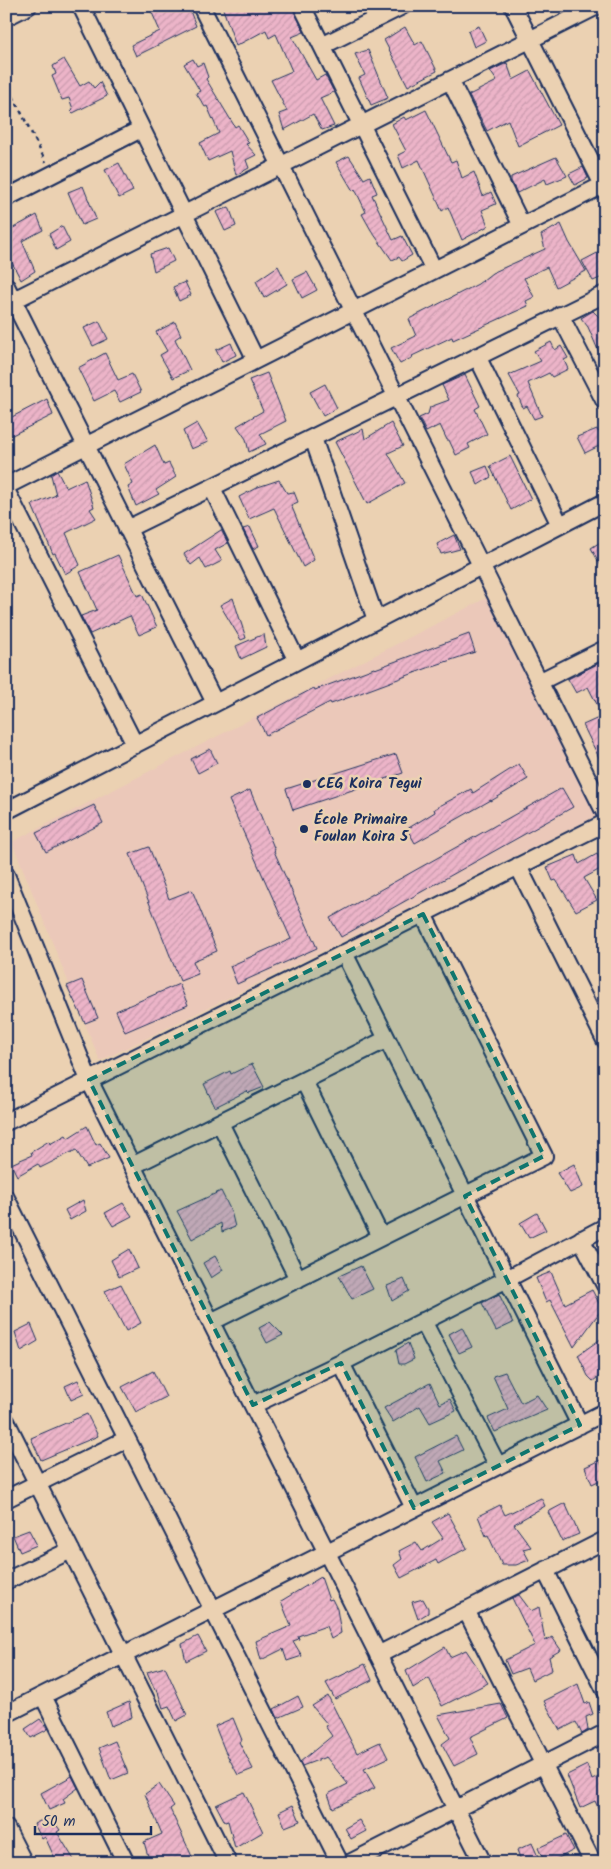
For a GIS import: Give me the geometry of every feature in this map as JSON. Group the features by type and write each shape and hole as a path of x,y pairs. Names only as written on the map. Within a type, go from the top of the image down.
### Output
{"street":[{"path":"6,17 28,6"},
{"path":"80,6 256,360"},
{"path":"201,6 605,813"},
{"path":"302,6 434,270"},
{"path":"322,46 402,6"},
{"path":"6,486 604,186 513,6"},
{"path":"215,703 128,528 9,297 184,214 597,6"},
{"path":"450,80 522,226"},
{"path":"6,198 141,129"},
{"path":"128,528 605,294"},
{"path":"560,316 605,402"},
{"path":"477,356 560,525"},
{"path":"313,438 376,620"},
{"path":"212,488 297,661"},
{"path":"6,490 135,745"},
{"path":"6,811 605,502"},
{"path":"539,682 605,649"},
{"path":"6,1122 605,823"},
{"path":"518,866 605,1040"},
{"path":"6,875 89,1080 483,1863"},
{"path":"211,1322 544,1156 423,914"},
{"path":"344,953 580,1425"},
{"path":"132,1166 387,1039"},
{"path":"304,1081 382,1237"},
{"path":"220,1123 298,1279"},
{"path":"6,1198 340,1863"},
{"path":"252,1406 507,1279 605,1227"},
{"path":"582,1239 605,1285"},
{"path":"423,1321 498,1466"},
{"path":"341,1363 414,1508"},
{"path":"6,1714 605,1412"},
{"path":"6,1421 228,1863"},
{"path":"6,1498 127,1439"},
{"path":"378,1655 605,1540"},
{"path":"6,1581 71,1550"},
{"path":"545,1570 605,1690"},
{"path":"466,1610 593,1863"},
{"path":"43,1696 126,1863"},
{"path":"350,1863 605,1733"},
{"path":"8,1834 24,1863"}],"path":[{"path":"6,82 53,174"}],"highlighted area":[{"path":"423,914 544,1156 465,1196 580,1425 414,1508 341,1363 253,1405 89,1080"}],"shaded area":[{"name":"École Primaire Foulan Koira 5","path":"490,596 598,815 100,1061 12,842"}],"building":[{"path":"149,6 166,6 169,11 177,6 188,6 196,26 136,56 131,45 160,31"},
{"path":"222,6 292,6 304,32 292,37 316,80 325,75 334,92 320,98 334,126 322,130 313,114 284,130 279,114 287,111 271,80 292,71 276,34 269,38 266,30 236,46"},
{"path":"479,26 486,41 474,47 468,31"},
{"path":"405,27 415,45 422,41 437,71 408,86 384,40"},
{"path":"368,50 388,98 371,105 359,78 365,75 355,54"},
{"path":"64,59 80,86 89,81 94,88 100,82 107,96 73,113 69,98 62,100 52,76 56,74 53,66"},
{"path":"193,59 197,66 203,63 208,77 206,79 235,127 238,125 249,143 246,144 256,155 246,160 249,168 236,175 230,151 208,161 200,143 219,133 207,106 205,107 196,93 200,91 184,64"},
{"path":"507,63 513,80 530,71 559,125 518,146 508,120 487,131 469,95 497,81 490,71"},
{"path":"426,110 451,162 456,160 462,178 474,172 483,196 491,192 496,204 482,210 488,226 462,240 448,207 442,211 419,160 403,168 398,155 406,151 392,124 404,117 406,120"},
{"path":"349,156 364,179 370,176 377,193 372,195 393,240 402,236 412,255 402,261 399,257 392,260 362,214 366,212 355,189 353,191 336,162"},
{"path":"556,157 567,176 547,184 545,179 517,193 511,177"},
{"path":"119,163 133,191 119,198 105,170"},
{"path":"583,167 588,178 575,185 569,174"},
{"path":"83,186 96,219 82,225 68,192"},
{"path":"229,207 236,226 225,231 216,212"},
{"path":"37,215 43,230 22,241 35,271 21,280 6,251 6,232"},
{"path":"561,224 586,271 556,287 547,267 524,278 534,297 526,301 528,306 453,340 452,337 412,356 400,364 391,348 416,336 409,319 478,284 492,273 545,249 541,235"},
{"path":"62,226 70,242 56,250 49,234"},
{"path":"168,248 174,261 154,271 150,254"},
{"path":"605,249 605,276 593,281 582,261"},
{"path":"278,266 287,284 264,298 256,281"},
{"path":"307,272 317,290 302,298 293,279"},
{"path":"185,282 191,295 179,301 173,287"},
{"path":"593,311 605,323 605,366 588,327 581,318"},
{"path":"99,321 108,339 93,346 84,328"},
{"path":"175,322 181,335 175,339 190,370 173,378 160,355 167,351 156,332"},
{"path":"551,342 555,350 561,346 568,358 564,360 568,369 552,377 549,373 528,383 542,416 534,419 527,406 523,408 518,396 520,395 509,375 541,361 534,351"},
{"path":"231,343 236,355 222,362 216,350"},
{"path":"105,353 118,380 132,374 141,392 120,402 114,391 94,401 78,368"},
{"path":"267,373 286,421 260,434 266,444 249,452 246,439 237,426 263,411 249,380"},
{"path":"465,375 480,406 475,409 487,434 468,444 470,448 456,455 440,425 426,432 419,418 428,414 430,407 449,400 442,385"},
{"path":"325,384 337,408 323,416 310,392"},
{"path":"47,399 53,415 6,438 6,420"},
{"path":"197,423 208,442 191,449 183,431"},
{"path":"391,423 403,446 388,453 405,483 367,504 335,442 363,429 365,439"},
{"path":"597,429 605,443 585,453 577,437"},
{"path":"155,445 164,465 169,463 176,477 156,490 159,494 136,506 128,487 133,484 124,464"},
{"path":"510,456 531,499 511,510 490,466"},
{"path":"487,466 491,477 478,485 472,472"},
{"path":"57,471 66,488 85,479 94,507 90,509 96,518 66,533 80,565 65,574 55,553 53,554 32,505 56,495 51,475"},
{"path":"279,480 287,493 294,492 298,502 291,505 314,560 303,567 274,508 249,519 239,497 258,487"},
{"path":"250,527 259,546 253,549 243,529"},
{"path":"221,530 228,543 215,550 222,561 206,569 200,558 191,565 184,554"},
{"path":"454,535 460,549 441,554 437,544"},
{"path":"605,539 605,573 591,548"},
{"path":"118,555 137,596 142,594 157,627 139,635 130,616 90,634 81,616 97,610 80,572"},
{"path":"233,598 246,638 241,640 220,605"},
{"path":"264,634 266,647 241,659 236,646"},
{"path":"469,634 475,652 331,704 330,702 266,735 257,718 314,688 315,690"},
{"path":"605,660 605,770 583,725 603,716 588,687 576,693 568,679"},
{"path":"210,749 217,763 198,773 191,759"},
{"path":"396,754 403,773 293,810 286,789"},
{"path":"519,764 528,779 415,843 407,829 435,812 434,809 471,789 473,793"},
{"path":"562,788 573,807 341,937 330,918"},
{"path":"250,790 274,851 317,948 237,984 230,966 291,939 229,800"},
{"path":"94,805 103,823 46,852 36,833"},
{"path":"149,847 169,899 192,890 217,951 193,961 198,974 180,981 130,854"},
{"path":"597,854 604,867 584,878 597,900 576,911 556,880 553,881 547,867 576,855 579,864"},
{"path":"82,980 98,1018 85,1023 67,986"},
{"path":"179,984 188,1005 125,1032 116,1011"},
{"path":"252,1064 264,1087 249,1093 247,1091 215,1107 204,1084 230,1071 231,1074"},
{"path":"87,1126 96,1145 100,1143 109,1158 87,1168 76,1150 40,1168 38,1164 17,1176 11,1164 32,1155 31,1152 49,1141 50,1144 66,1135 68,1138"},
{"path":"574,1164 583,1187 570,1193 557,1173"},
{"path":"221,1191 231,1211 235,1227 222,1232 221,1223 192,1239 177,1211"},
{"path":"83,1200 86,1211 70,1220 65,1210"},
{"path":"123,1203 132,1216 113,1226 105,1213"},
{"path":"537,1213 546,1230 529,1238 520,1223"},
{"path":"129,1249 138,1268 119,1277 111,1260"},
{"path":"215,1256 223,1270 211,1278 203,1263"},
{"path":"361,1266 373,1289 352,1299 339,1276"},
{"path":"551,1272 565,1304 592,1290 602,1309 574,1347 550,1300 546,1302 536,1278"},
{"path":"404,1279 409,1291 392,1301 387,1286"},
{"path":"121,1284 141,1323 126,1331 105,1291"},
{"path":"499,1294 513,1323 496,1331 482,1303"},
{"path":"270,1322 283,1335 267,1343 259,1328"},
{"path":"31,1324 38,1341 21,1351 15,1332"},
{"path":"462,1327 472,1347 459,1353 449,1334"},
{"path":"605,1336 605,1372 593,1381 588,1376 578,1355"},
{"path":"408,1343 414,1359 404,1364 399,1364 396,1350"},
{"path":"153,1371 166,1397 136,1412 122,1387"},
{"path":"505,1372 521,1403 537,1395 547,1410 495,1432 488,1418 508,1409 493,1376"},
{"path":"78,1380 84,1394 71,1400 65,1386"},
{"path":"430,1383 440,1404 450,1399 456,1411 430,1423 420,1406 393,1422 384,1408"},
{"path":"87,1414 98,1436 41,1460 31,1438"},
{"path":"456,1436 463,1450 440,1461 446,1473 427,1482 415,1457"},
{"path":"600,1460 605,1478 592,1484 585,1467"},
{"path":"541,1498 545,1506 514,1524 531,1547 523,1549 529,1560 516,1565 502,1565 488,1535 486,1536 478,1516 500,1505 505,1515"},
{"path":"565,1503 579,1534 562,1541 548,1512"},
{"path":"448,1513 467,1548 438,1564 436,1560 401,1578 394,1565 402,1559 399,1551 416,1542 422,1551 443,1538 432,1522"},
{"path":"29,1530 37,1545 20,1552 13,1536"},
{"path":"321,1577 329,1600 332,1599 337,1609 341,1633 331,1639 326,1626 298,1636 299,1639 293,1641 302,1656 287,1661 283,1649 261,1660 256,1641 291,1626 281,1601"},
{"path":"519,1595 531,1611 539,1607 545,1641 552,1637 561,1650 549,1657 552,1670 532,1680 527,1668 511,1674 505,1660 535,1645 512,1598"},
{"path":"423,1599 428,1608 428,1613 418,1619 412,1602"},
{"path":"198,1636 206,1651 186,1661 182,1644"},
{"path":"445,1647 450,1657 466,1650 488,1683 442,1706 429,1678 413,1688 406,1671"},
{"path":"365,1664 372,1680 335,1699 326,1683"},
{"path":"165,1667 187,1715 176,1721 169,1706 163,1708 157,1689 155,1690 147,1672"},
{"path":"578,1684 585,1704 589,1702 593,1714 586,1717 588,1730 582,1734 576,1722 560,1730 544,1701"},
{"path":"298,1696 303,1707 278,1718 274,1709"},
{"path":"328,1696 357,1753 380,1742 388,1758 364,1769 375,1788 333,1808 328,1794 348,1784 326,1757 302,1766 300,1762 332,1736 325,1726 328,1725 312,1706"},
{"path":"129,1702 132,1717 111,1726 106,1712"},
{"path":"501,1704 508,1718 470,1737 478,1754 454,1766 442,1744 450,1738 438,1715"},
{"path":"233,1718 242,1740 239,1742 253,1769 238,1775 225,1751 215,1726"},
{"path":"40,1719 48,1729 31,1738 25,1729"},
{"path":"115,1741 128,1773 111,1780 99,1748"},
{"path":"587,1765 592,1780 605,1774 605,1823 595,1801 580,1808 567,1775"},
{"path":"72,1776 78,1788 63,1799 65,1803 49,1810 41,1793"},
{"path":"159,1784 174,1806 170,1809 195,1863 150,1863 144,1842 162,1834 145,1794"},
{"path":"244,1792 263,1832 235,1848 228,1821 225,1822 216,1805"},
{"path":"293,1805 300,1821 285,1827 279,1812"},
{"path":"50,1816 60,1830 57,1832 76,1863 57,1863 45,1837 42,1839 34,1824"},
{"path":"359,1820 366,1831 351,1839 345,1828"},
{"path":"566,1835 574,1850 549,1863 545,1863 538,1848"},
{"path":"532,1843 539,1859 531,1863 522,1863 517,1850"}],"place":[{"name":"CEG Koira Tegui","path":"307,784"},
{"name":"École Primaire Foulan Koira 5","path":"304,829"}]}
